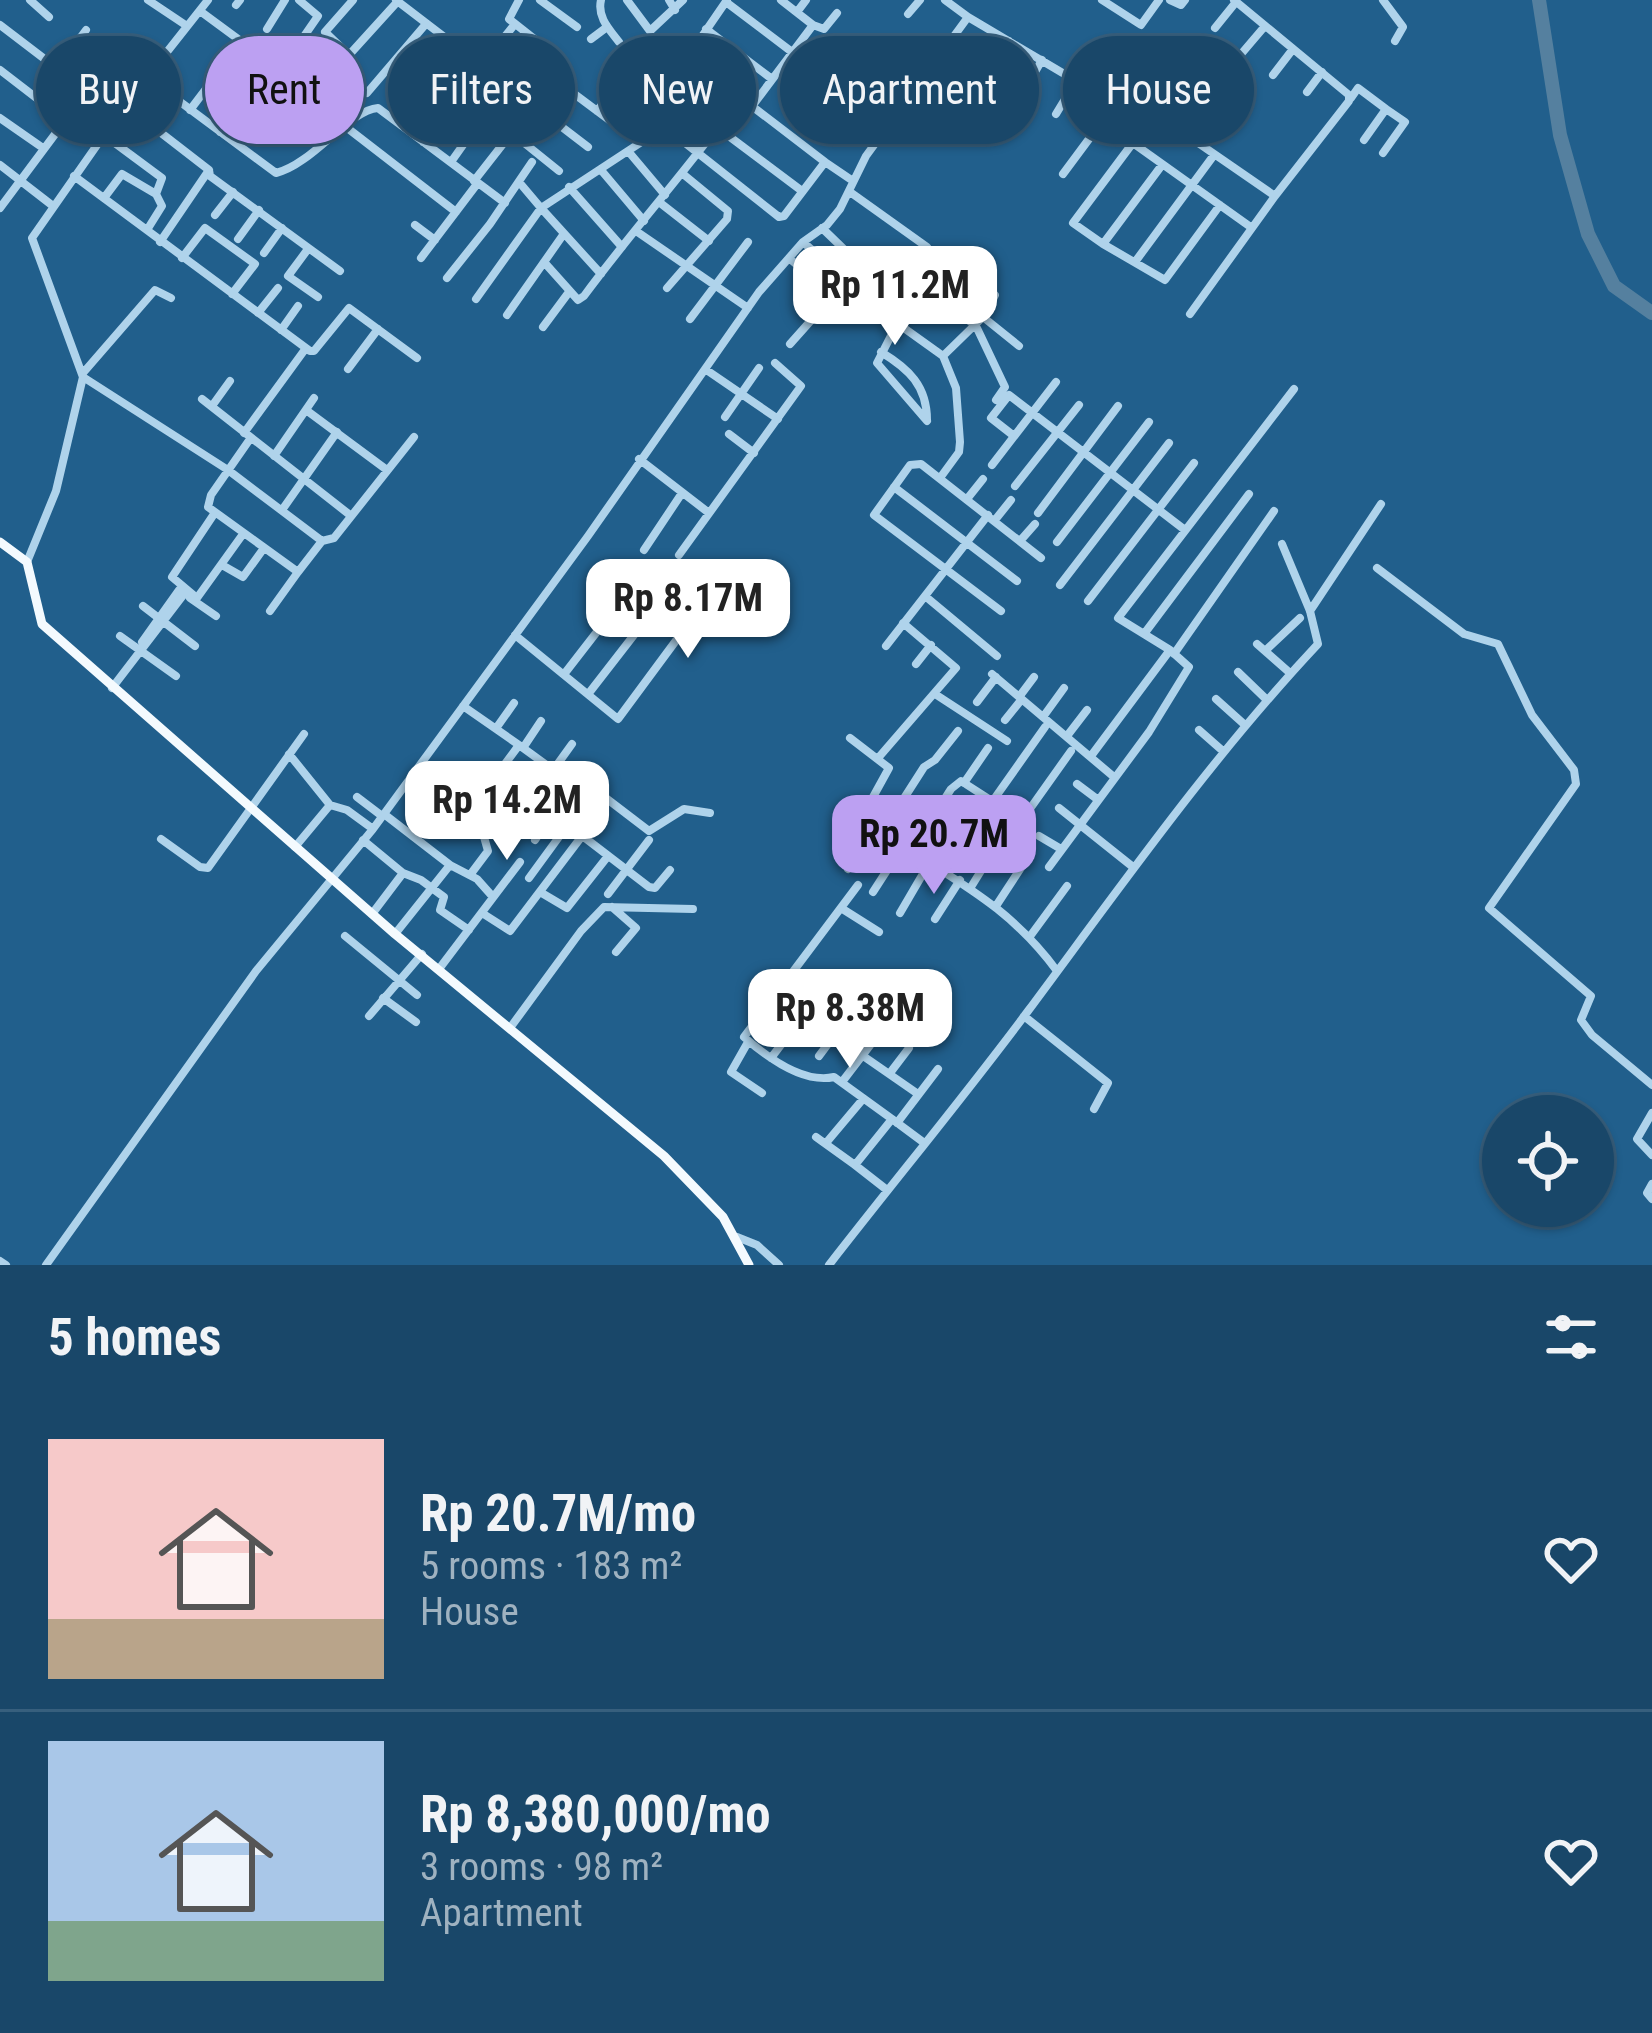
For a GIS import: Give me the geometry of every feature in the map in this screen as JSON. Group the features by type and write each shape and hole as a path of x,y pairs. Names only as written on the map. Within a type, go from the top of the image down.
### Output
{"main road":[{"path":"0,542 27,562 40,621 395,934 664,1156 706,1196 737,1238 749,1265"}],"street":[{"path":"30,0 49,16"},
{"path":"179,36 208,0"},
{"path":"267,29 285,0"},
{"path":"299,0 318,16 304,36"},
{"path":"353,0 325,32 350,55 397,1 441,36"},
{"path":"519,0 508,16 531,36"},
{"path":"540,0 577,28"},
{"path":"601,0 599,8 614,36"},
{"path":"627,0 650,31 683,0"},
{"path":"669,0 675,10"},
{"path":"781,0 824,29 837,13"},
{"path":"797,11 806,0"},
{"path":"908,14 920,0"},
{"path":"945,0 1000,36"},
{"path":"1109,2 1141,25 1159,0"},
{"path":"1170,0 1179,5 1186,0"},
{"path":"153,1 187,26"},
{"path":"701,36 727,1 780,43"},
{"path":"1215,28 1235,1 1347,93 1349,101"},
{"path":"1386,1 1403,27 1395,41"},
{"path":"200,11 234,36"},
{"path":"46,1265 256,971 373,829 588,536 748,308 850,192 873,145 968,17"},
{"path":"504,36 514,24"},
{"path":"0,25 36,52"},
{"path":"367,93 425,25"},
{"path":"804,36 813,25"},
{"path":"1254,39 1265,26"},
{"path":"591,39 607,27"},
{"path":"706,29 772,79"},
{"path":"82,36 86,30"},
{"path":"1273,75 1293,49"},
{"path":"1039,58 1063,73"},
{"path":"1039,65 1042,60"},
{"path":"756,101 780,68"},
{"path":"0,70 36,98"},
{"path":"1307,92 1322,72"},
{"path":"1190,314 1358,88 1405,122 1383,153"},
{"path":"190,110 205,90"},
{"path":"575,95 599,109"},
{"path":"1056,114 1063,102"},
{"path":"181,103 205,121"},
{"path":"756,107 854,181"},
{"path":"1364,140 1386,109"},
{"path":"0,118 43,148"},
{"path":"575,137 588,147"},
{"path":"364,141 456,212"},
{"path":"0,208 46,144"},
{"path":"97,144 31,244 82,376 228,470 322,541"},
{"path":"116,144 162,178 156,194"},
{"path":"175,144 209,170 210,176 340,271"},
{"path":"236,144 276,173 324,144"},
{"path":"426,144 505,203"},
{"path":"451,163 464,144"},
{"path":"422,258 503,144"},
{"path":"526,144 559,170"},
{"path":"476,299 542,208 638,144"},
{"path":"687,144 778,217 784,216 825,162"},
{"path":"544,262 578,300 584,296 705,144"},
{"path":"739,144 802,191"},
{"path":"1063,174 1086,144"},
{"path":"1220,205 1167,280 1073,223 1132,144 1220,205 1252,228"},
{"path":"1198,144 1275,196"},
{"path":"628,151 662,198 709,241"},
{"path":"1135,262 1214,155"},
{"path":"447,278 532,162"},
{"path":"0,165 53,206"},
{"path":"1103,244 1162,165"},
{"path":"160,242 209,170"},
{"path":"601,170 644,221"},
{"path":"104,198 122,174 156,194 161,206 147,230"},
{"path":"667,288 728,212 682,174"},
{"path":"74,176 306,348 314,351 349,308 417,358"},
{"path":"519,182 601,274"},
{"path":"569,187 622,247"},
{"path":"215,215 232,192"},
{"path":"850,192 927,248"},
{"path":"238,238 260,210"},
{"path":"415,225 435,239"},
{"path":"182,258 205,228 255,264 232,294"},
{"path":"264,253 282,228"},
{"path":"822,228 881,285"},
{"path":"636,231 748,308"},
{"path":"508,315 563,235"},
{"path":"690,319 748,242"},
{"path":"803,242 897,324 943,356 956,388 960,442 959,452 940,478"},
{"path":"308,249 288,276 319,297"},
{"path":"789,258 858,318"},
{"path":"943,356 976,326 995,296 955,266"},
{"path":"914,278 976,326 1005,387 996,400"},
{"path":"258,313 278,288"},
{"path":"27,562 56,491 82,376 155,290 170,298"},
{"path":"543,327 569,292"},
{"path":"790,344 832,298"},
{"path":"281,330 298,306"},
{"path":"983,317 1019,346"},
{"path":"881,352 908,368 926,400 927,421 877,363 881,352 897,324"},
{"path":"348,368 378,329"},
{"path":"298,572 214,514 207,501 306,348"},
{"path":"679,555 801,386 775,363"},
{"path":"725,416 759,368"},
{"path":"705,369 778,420"},
{"path":"212,406 230,381"},
{"path":"992,465 1056,382"},
{"path":"1048,867 1190,668 1118,619 1294,389"},
{"path":"1014,436 991,418 1009,395 1186,530"},
{"path":"274,456 314,398"},
{"path":"202,399 350,515"},
{"path":"1015,486 1078,405"},
{"path":"1020,541 1118,406"},
{"path":"306,410 387,470"},
{"path":"1058,542 1149,422"},
{"path":"282,510 338,432"},
{"path":"729,434 754,453"},
{"path":"270,611 322,541 334,538 414,437"},
{"path":"1060,585 1169,442"},
{"path":"639,458 709,513"},
{"path":"1001,611 874,515 894,487 915,462 1041,558"},
{"path":"1088,602 1194,463"},
{"path":"967,499 983,479"},
{"path":"894,487 1017,581"},
{"path":"644,550 682,493"},
{"path":"1144,634 1249,494"},
{"path":"886,646 966,541 1011,500"},
{"path":"1310,611 1381,504"},
{"path":"1091,756 1274,512"},
{"path":"214,514 172,580 200,597 243,534"},
{"path":"829,1265 1024,1016 1133,867 1266,699 1318,644 1310,611 1282,544"},
{"path":"222,565 241,578 264,548"},
{"path":"1377,568 1464,634 1498,644 1532,715 1574,770 1576,784 1489,908 1591,996 1580,1020 1592,1036 1652,1085"},
{"path":"590,693 679,577"},
{"path":"515,634 618,719 723,577"},
{"path":"169,584 216,616"},
{"path":"110,687 182,592"},
{"path":"925,596 997,656"},
{"path":"143,606 195,646"},
{"path":"1290,673 1261,647 1300,618"},
{"path":"879,757 956,668 903,623"},
{"path":"565,674 596,633"},
{"path":"120,635 176,676"},
{"path":"916,664 931,645"},
{"path":"1238,672 1266,699"},
{"path":"977,702 994,676 1114,777"},
{"path":"1006,720 1034,677"},
{"path":"942,867 1064,688"},
{"path":"935,694 1007,741"},
{"path":"1216,699 1245,725"},
{"path":"497,727 514,703"},
{"path":"463,706 589,796"},
{"path":"1066,736 1087,710"},
{"path":"479,802 541,722"},
{"path":"1199,730 1224,752"},
{"path":"848,869 924,766 935,760 958,731"},
{"path":"161,839 208,868 304,734"},
{"path":"850,738 887,764 888,772 860,814 996,906 1031,935 1058,971"},
{"path":"554,769 572,744"},
{"path":"964,783 988,748"},
{"path":"971,887 1071,751"},
{"path":"289,754 330,805 347,810 373,829"},
{"path":"574,786 588,767"},
{"path":"499,772 652,889 670,870"},
{"path":"873,892 957,782 1022,821"},
{"path":"1077,784 1097,799"},
{"path":"529,878 597,789 650,832 684,808 710,813"},
{"path":"511,817 528,794"},
{"path":"357,797 470,875 494,897"},
{"path":"295,847 330,805"},
{"path":"1059,808 1133,867"},
{"path":"535,840 553,813"},
{"path":"482,913 510,931 582,836"},
{"path":"1040,836 1060,849"},
{"path":"470,875 487,854 484,837"},
{"path":"363,840 445,898 440,909 469,930"},
{"path":"608,895 649,840"},
{"path":"541,892 568,908 608,856"},
{"path":"996,906 1028,857"},
{"path":"900,913 931,860"},
{"path":"440,970 520,862"},
{"path":"395,934 450,865"},
{"path":"373,914 404,873"},
{"path":"934,919 961,879"},
{"path":"858,885 745,1033 748,1042 812,1079 832,1076 842,1082 923,1142"},
{"path":"1031,935 1066,886"},
{"path":"611,906 637,931 616,952"},
{"path":"510,1028 601,910 611,906 693,909"},
{"path":"841,908 879,932"},
{"path":"345,936 417,995"},
{"path":"369,1016 422,954"},
{"path":"772,1058 822,992"},
{"path":"383,998 416,1022"},
{"path":"819,1056 854,1009"},
{"path":"804,1015 918,1094"},
{"path":"1024,1016 1108,1083 1094,1108"},
{"path":"842,1082 881,1031"},
{"path":"748,1042 731,1072 762,1093"},
{"path":"890,1073 909,1048"},
{"path":"856,1165 938,1069"},
{"path":"826,1143 863,1099"},
{"path":"1652,1113 1637,1139 1652,1155"},
{"path":"816,1137 887,1190"},
{"path":"1652,1184 1647,1193 1652,1199"},
{"path":"737,1238 758,1245 779,1265"}],"waterway":[{"path":"1539,0 1560,135 1588,234 1614,286 1652,313"}]}
